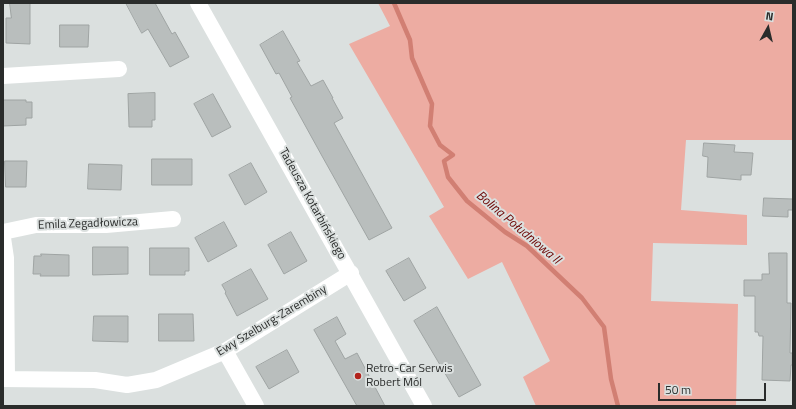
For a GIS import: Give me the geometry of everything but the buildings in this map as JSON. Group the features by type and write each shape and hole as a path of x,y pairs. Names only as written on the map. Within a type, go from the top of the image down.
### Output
{"street":[{"name":"Tadeusza Kotarbińskiego","path":"198,3 424,406"},
{"path":"3,76 119,69"},
{"name":"Emila Zegadłowicza","path":"3,232 36,225 106,225 173,219"},
{"path":"3,238 6,258 5,379"},
{"name":"Ewy Szelburg-Zarembiny","path":"5,379 95,380 127,385 156,380 225,351 350,273"},
{"path":"225,351 256,406"}],"shaded area":[{"path":"378,3 793,3 793,140 686,140 681,210 747,215 747,245 653,243 651,301 738,304 736,406 536,406 523,377 550,361 502,262 468,279 429,216 444,207 349,44 390,26"}],"waterway":[{"name":"Bolina Południowa II","path":"394,3 410,40 412,58 432,104 430,126 440,145 453,155 444,161 448,177 467,201 505,232 527,246 582,298 604,327 611,379 618,406"}],"place":[{"name":"Retro-Car Serwis Robert Mól","path":"358,376"}]}
